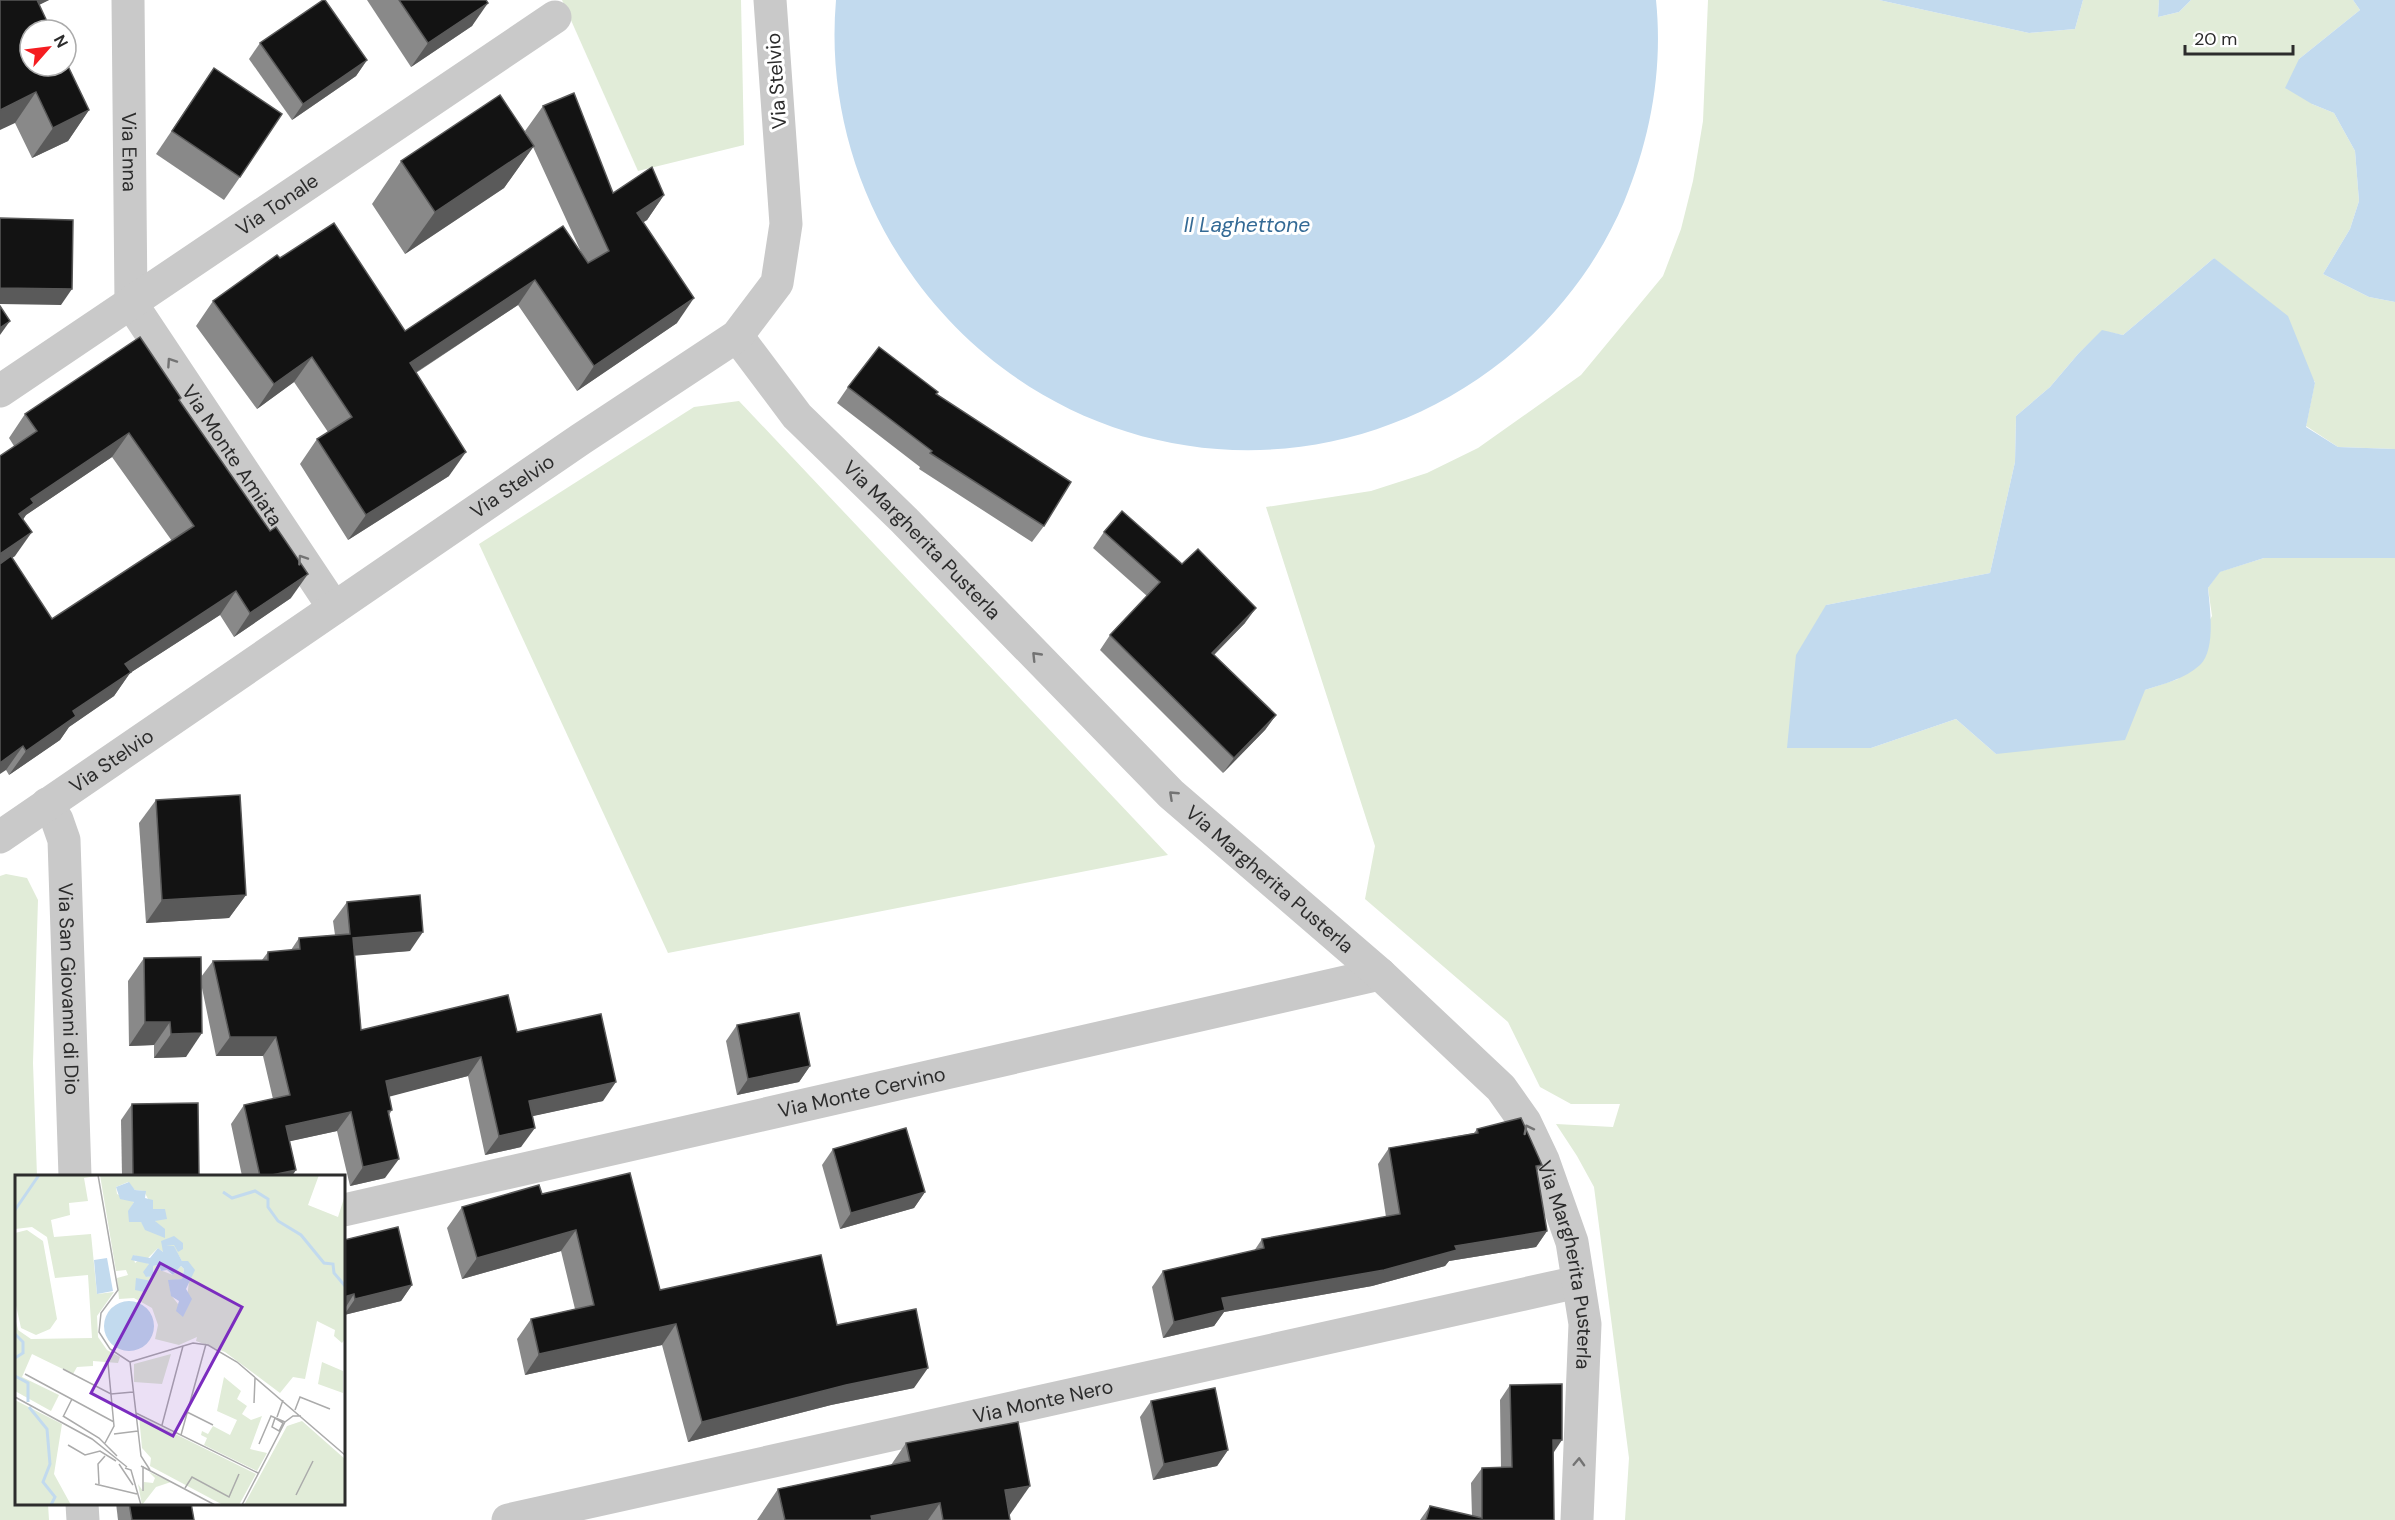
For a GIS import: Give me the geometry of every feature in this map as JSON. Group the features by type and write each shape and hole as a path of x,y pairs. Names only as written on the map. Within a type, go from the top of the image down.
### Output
{"street":[{"name":"Via Enna","path":"128,0 131,303"},
{"name":"Via Stelvio","path":"0,837 581,439 737,336 777,283 786,224 770,0"},
{"name":"Via Tonale","path":"0,391 555,17"},
{"name":"Via Monte Amiata","path":"131,303 334,608"},
{"name":"Via Margherita Pusterla","path":"737,336 797,416 904,520 1171,794 1380,974 1501,1088 1525,1122 1543,1160 1572,1242 1585,1324 1577,1520"},
{"name":"Via San Giovanni di Dio","path":"47,804 60,826 64,848 75,1175"},
{"name":"Via Monte Cervino","path":"345,1210 1380,974"},
{"name":"Via Monte Nero","path":"508,1520 1578,1282"},
{"path":"82,1505 83,1520"}],"green space":[{"path":"562,0 741,0 744,145 638,171"},
{"path":"1708,0 1879,0 2029,33 2075,29 2083,0 2159,0 2158,17 2179,12 2191,0 2353,0 2360,10 2299,59 2312,104 2334,113 2355,151 2359,201 2350,229 2323,274 2369,297 2395,302 2395,449 2338,447 2306,426 2315,382 2214,258 2123,335 2102,331 2078,354 2050,387 2016,416 2015,462 1990,573 1826,605 1871,748 1956,719 1996,754 2145,690 2178,679 2212,616 2208,588 2219,572 2264,558 2395,558 2395,1520 1625,1520 1629,1458 1594,1187 1556,1124 1613,1127 1620,1104 1571,1104 1540,1087 1508,1022 1365,899 1375,846 1266,507 1371,491 1427,473 1478,448 1581,375 1663,276 1681,229 1693,181 1703,121"},
{"path":"739,401 1168,855 668,953 479,544 694,407"},
{"path":"6,874 27,878 38,900 33,1063 37,1175 15,1175 15,1505 48,1505 49,1520 0,1520 0,876"}],"water":[{"name":"Il Laghettone","path":"836,0 1656,0 1658,52 1648,128 1633,177 1614,225 1589,267 1559,307 1505,359 1429,407 1348,438 1265,450 1182,445 1102,423 1027,385 960,331 903,262 870,202 847,137 836,69 834,35"},
{"path":"1879,0 2083,0 2075,29 2029,33"},
{"path":"2159,0 2191,0 2179,12 2158,17"},
{"path":"2353,0 2395,0 2395,302 2369,297 2323,274 2350,229 2359,201 2355,151 2334,113 2312,104 2285,88 2299,59 2360,10"},
{"path":"2214,258 2288,316 2315,383 2306,427 2338,447 2395,449 2395,558 2264,558 2220,572 2208,588 2211,628 2205,658 2188,674 2145,690 2125,740 1996,754 1956,719 1871,748 1787,748 1796,655 1826,605 1990,573 2015,462 2016,416 2050,387 2102,330 2123,335"}],"building":[{"path":"0,0 37,0 45,18 18,18 18,78 74,78 89,110 53,128 36,92 0,110"},
{"path":"323,0 367,60 303,104 260,43"},
{"path":"399,0 486,0 488,3 428,43"},
{"path":"214,68 282,114 240,177 172,131"},
{"path":"574,93 613,193 652,167 664,195 637,213 694,298 594,366 535,280 410,363 466,452 366,515 317,439 352,417 312,357 274,384 213,301 277,255 280,258 334,223 405,331 563,226 588,263 609,251 543,106"},
{"path":"500,95 534,146 435,212 401,161"},
{"path":"0,218 73,220 72,289 0,288"},
{"path":"0,306 10,321 0,328"},
{"path":"140,337 181,398 179,400 270,531 276,527 308,574 250,613 236,591 125,664 131,672 73,711 76,716 26,751 23,746 0,763 0,564 11,556 52,619 194,526 129,433 31,499 34,503 19,514 32,532 0,554 0,456 37,431 25,414"},
{"path":"879,347 938,392 936,394 1071,482 1044,526 930,453 932,451 848,387"},
{"path":"1122,511 1182,564 1198,549 1256,608 1212,653 1276,715 1234,758 1110,635 1160,582 1104,532"},
{"path":"240,795 246,895 162,900 156,800"},
{"path":"420,895 423,932 353,938 361,1030 508,995 517,1032 601,1014 616,1082 529,1101 535,1128 499,1136 481,1057 386,1081 392,1110 388,1111 399,1159 363,1167 351,1112 286,1126 296,1170 260,1175 244,1105 290,1095 276,1037 230,1037 213,961 268,960 268,952 300,949 299,938 350,934 347,902"},
{"path":"201,957 202,1033 171,1034 170,1022 145,1022 144,958"},
{"path":"799,1013 810,1066 748,1079 737,1025"},
{"path":"198,1103 199,1175 133,1175 132,1104"},
{"path":"1521,1118 1542,1165 1536,1166 1547,1231 1455,1246 1457,1250 1384,1270 1222,1298 1225,1310 1174,1322 1163,1271 1264,1248 1262,1239 1400,1214 1389,1148 1478,1133 1477,1129"},
{"path":"906,1128 925,1192 851,1213 833,1149"},
{"path":"630,1173 660,1290 821,1255 837,1325 916,1309 928,1368 846,1385 702,1422 676,1324 539,1354 531,1319 594,1305 576,1230 477,1258 462,1207 539,1185 542,1194"},
{"path":"398,1227 412,1285 355,1299 354,1294 345,1297 345,1240"},
{"path":"1562,1384 1562,1440 1553,1440 1554,1520 1426,1520 1430,1506 1482,1518 1482,1468 1512,1467 1510,1385"},
{"path":"1215,1388 1228,1450 1164,1464 1151,1401"},
{"path":"1018,1422 1030,1486 1005,1490 1010,1520 943,1520 940,1503 871,1516 872,1520 785,1520 778,1489 910,1461 906,1443"},
{"path":"129,1505 191,1505 194,1520 132,1520"}]}
